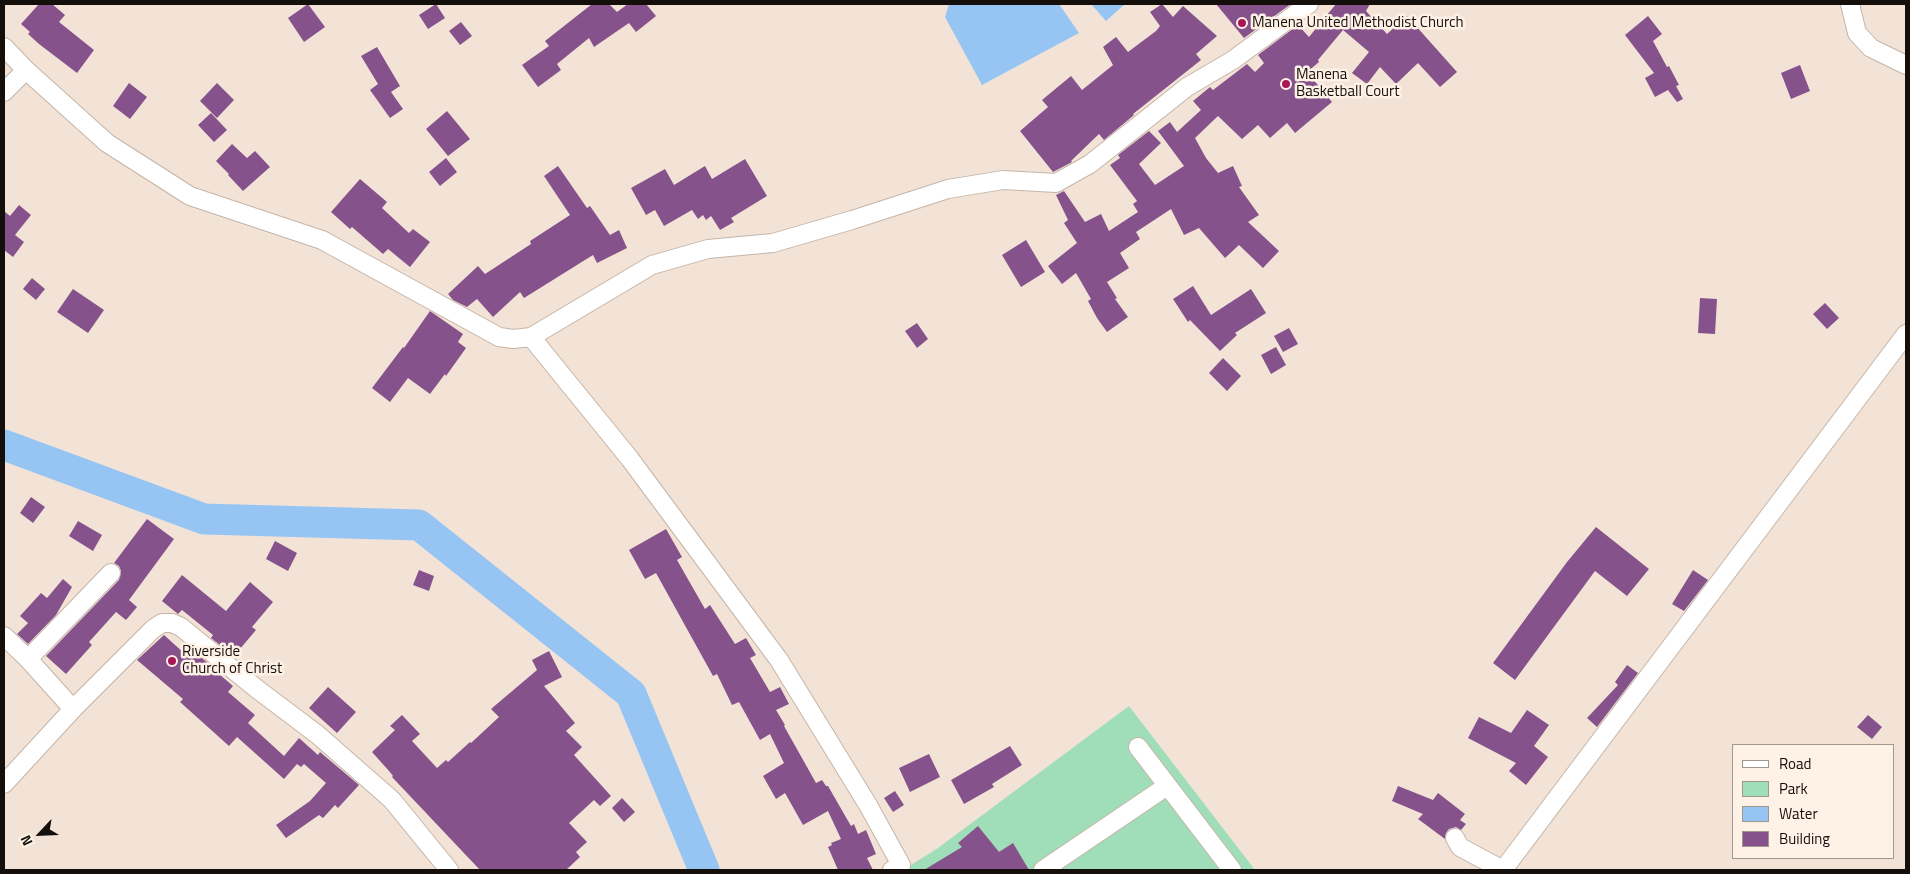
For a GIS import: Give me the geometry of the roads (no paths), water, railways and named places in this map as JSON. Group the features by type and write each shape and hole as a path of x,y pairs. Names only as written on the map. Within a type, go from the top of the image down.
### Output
{"street":[{"path":"4,47 26,70 107,143 190,196 322,240 499,337 512,340 531,337 652,265 708,249 773,243 852,220 948,188 1002,180 1056,184 1090,164 1187,87 1233,60 1310,4"},
{"path":"1850,4 1857,34 1871,48 1906,65"},
{"path":"4,92 26,70"},
{"path":"1454,838 1460,847 1503,870 1906,334"},
{"path":"531,337 630,459 779,660 868,805 899,868"},
{"path":"28,659 110,573"},
{"path":"4,784 73,709 153,629 162,623 172,623 181,627 257,689 318,735 392,800 449,870"},
{"path":"4,636 28,659 73,709"},
{"path":"1138,747 1232,870"},
{"path":"1043,870 1168,786"}],"water":[{"path":"949,4 1059,4 1079,33 982,85 945,17"},
{"path":"1091,4 1125,4 1106,21"}],"waterway":[{"path":"4,445 204,519 419,525 631,694 704,870"}],"place":[{"name":"Manena United Methodist Church","path":"1242,23"},
{"name":"Manena Basketball Court","path":"1286,84"},
{"name":"Riverside Church of Christ","path":"172,661"}]}
